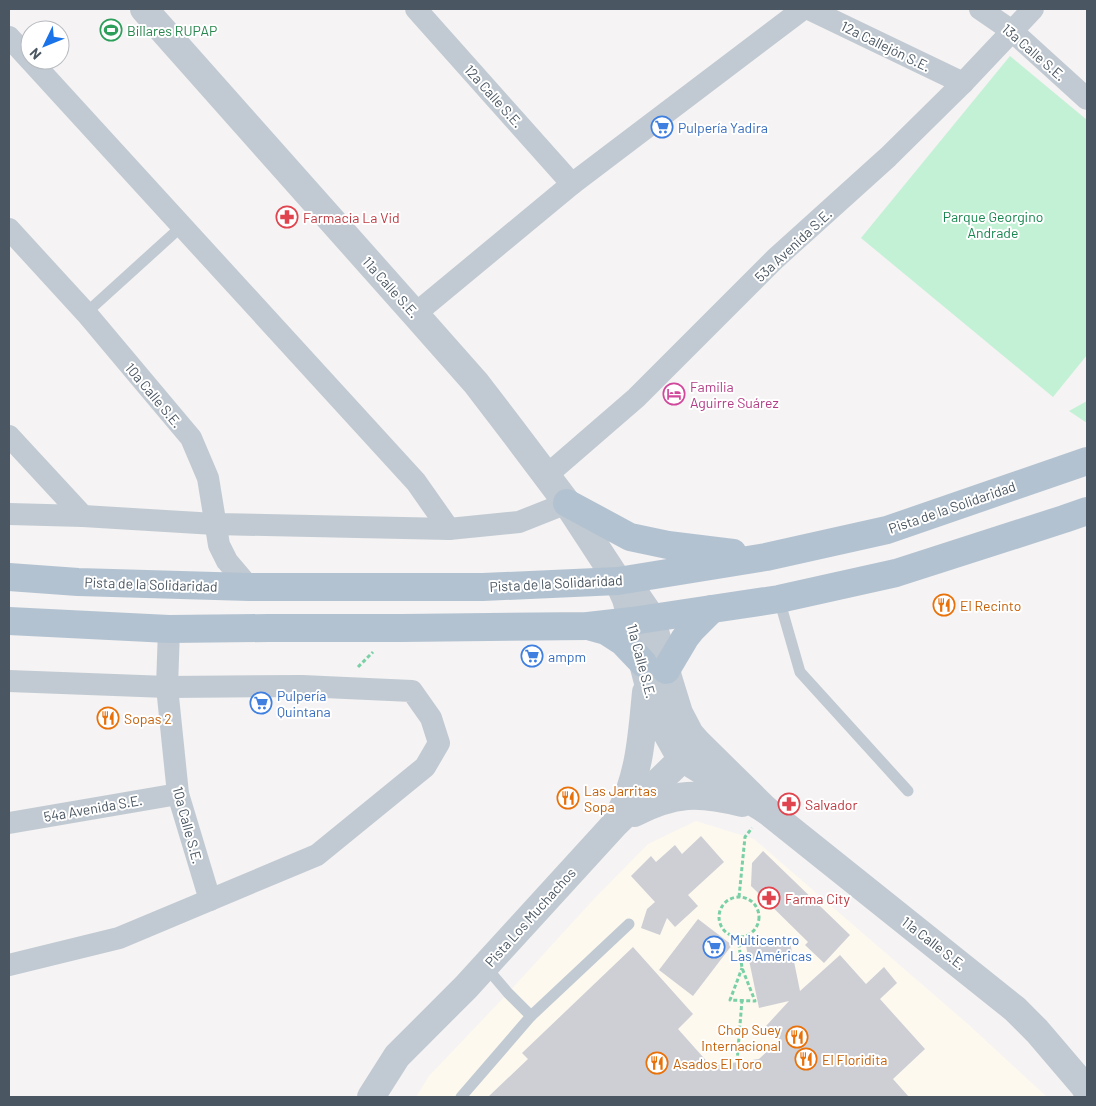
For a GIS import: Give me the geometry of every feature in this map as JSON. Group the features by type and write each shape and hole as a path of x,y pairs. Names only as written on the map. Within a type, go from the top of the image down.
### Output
{"main road":[{"name":"Pista de la Solidaridad","path":"9,577 78,582 249,587 483,588 618,581 766,557 887,530 1087,461"},
{"path":"567,503 630,537 668,545 766,557"},
{"path":"9,621 169,629 588,626 779,599 896,573 1087,511"},
{"path":"588,626 606,631 623,642 652,672 712,609"}],"street":[{"name":"11a Calle S.E.","path":"144,9 476,383 567,503 618,581 626,599 642,619 652,672 672,691 679,712 690,734 690,750 697,768 766,810 1015,1009 1037,1031 1087,1091"},
{"name":"12a Calle S.E.","path":"416,9 572,184"},
{"path":"415,314 572,184 803,9"},
{"name":"12a Callejón S.E.","path":"809,9 964,83"},
{"name":"13a Calle S.E.","path":"980,9 1012,31 1087,98"},
{"name":"53a Avenida S.E.","path":"547,476 636,398 775,259 888,157 964,83 1033,9"},
{"path":"9,38 416,482 449,529"},
{"name":"10a Calle S.E.","path":"9,229 86,313 191,438 208,478 219,545 227,561 249,587"},
{"path":"9,436 82,516"},
{"path":"9,514 82,516 215,524 449,529 520,522 567,503"},
{"name":"10a Calle S.E.","path":"169,629 168,687 178,794 210,900"},
{"path":"614,825 630,793 636,770 652,672"},
{"path":"9,681 168,687 302,686 412,691 432,718 439,743 424,766 317,855 119,938 9,965"},
{"name":"Pista Los Muchachos","path":"371,1097 397,1056 466,987 614,825 690,750"},
{"name":"54a Avenida S.E.","path":"9,823 178,794"},
{"path":"614,825 651,804 689,795 720,798 766,810"}],"lane":[{"path":"86,313 182,226"},
{"path":"779,599 800,672 908,791"},
{"path":"461,1097 531,1016 629,924"},
{"path":"485,966 531,1016"}],"path":[{"path":"339,688 363,661 402,628"},
{"path":"739,897 745,837 766,810"},
{"path":"739,897 746,898 752,902 758,914 758,921 756,928 751,933 738,937 731,936 721,927 719,913 721,906 726,901 739,897"},
{"path":"738,937 742,968 755,1001 730,1000 742,968"},
{"path":"737,1062 742,1000"}],"shaded area":[{"name":"Multicentro Las Américas","path":"696,821 754,839 969,1025 1047,1097 416,1097 429,1076 593,900 648,844"}],"green space":[{"name":"Parque Georgino Andrade","path":"1010,56 1087,120 1087,355 1053,397 861,238"},
{"path":"1087,401 1087,423 1069,411"}],"building":[{"path":"701,836 724,862 688,895 698,906 675,927 667,918 660,935 641,928 647,909 655,902 631,876 651,856 656,862 675,845 682,854"},
{"path":"763,851 850,935 824,963 805,945 808,942 751,886 752,863"},
{"path":"698,919 732,945 693,996 659,970"},
{"path":"789,937 800,991 840,955 866,984 884,967 897,983 880,999 925,1049 893,1079 909,1097 488,1097 528,1059 522,1053 633,947 693,1014 678,1029 711,1066 759,1059 779,1040 766,1026 789,1001 759,1008 746,946"}],"place":[{"name":"Billares RUPAP","path":"111,30"},
{"name":"Pulpería Yadira","path":"662,127"},
{"name":"Farmacia La Vid","path":"287,217"},
{"name":"Familia Aguirre Suárez","path":"674,394"},
{"name":"El Recinto","path":"944,605"},
{"name":"ampm","path":"532,656"},
{"name":"Pulpería Quintana","path":"261,703"},
{"name":"Sopas 2","path":"108,718"},
{"name":"Las Jarritas Sopa","path":"568,798"},
{"name":"Salvador","path":"789,804"},
{"name":"Farma City","path":"769,898"},
{"name":"Multicentro Las Américas","path":"714,947"},
{"name":"Chop Suey Internacional","path":"797,1037"},
{"name":"El Floridita","path":"806,1059"},
{"name":"Asados El Toro","path":"657,1063"}]}
